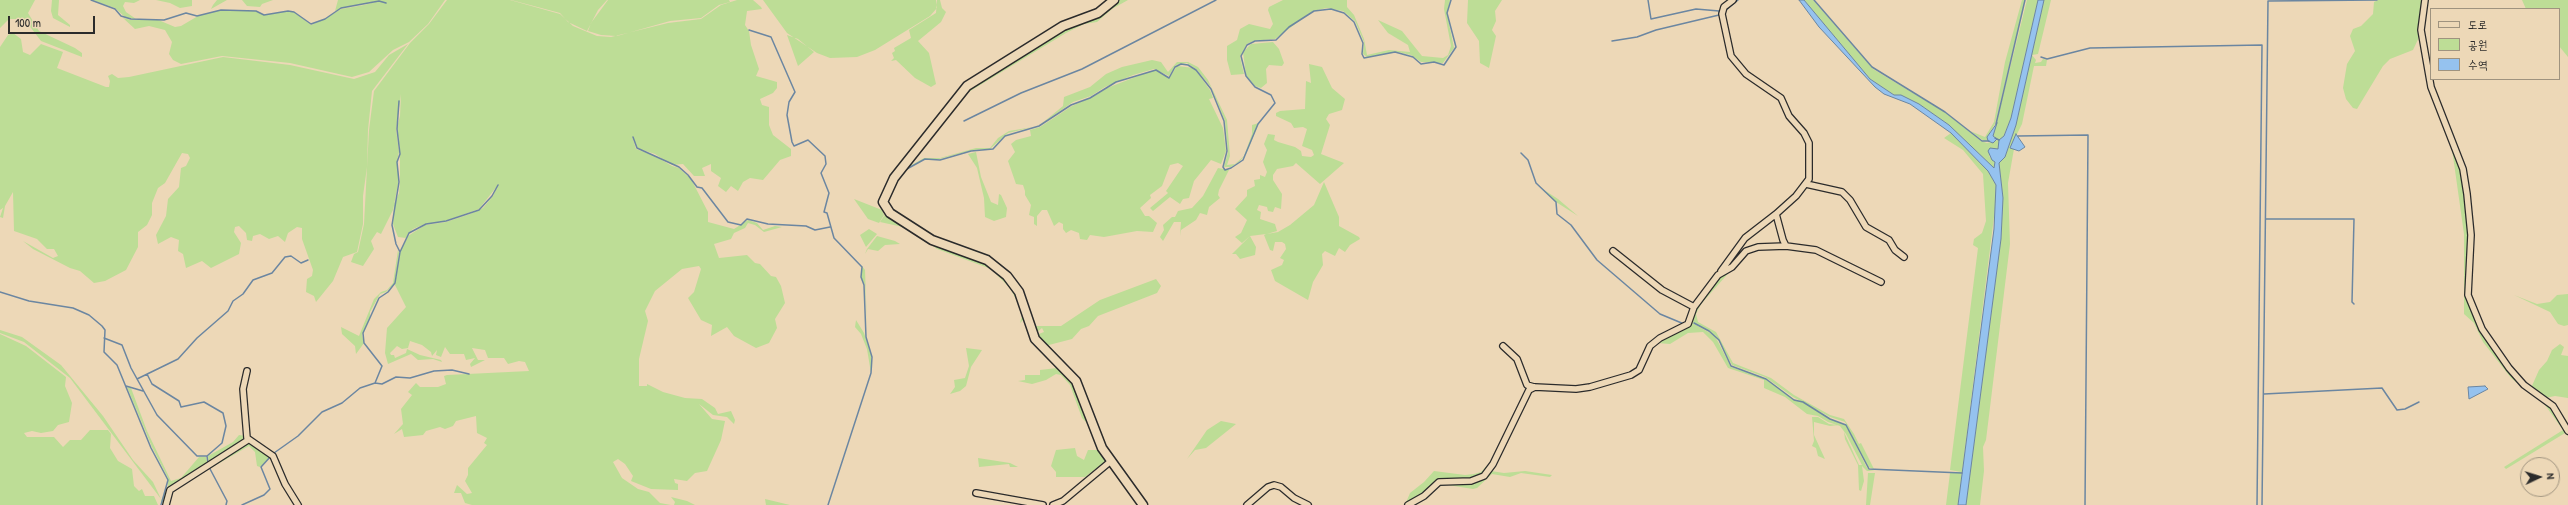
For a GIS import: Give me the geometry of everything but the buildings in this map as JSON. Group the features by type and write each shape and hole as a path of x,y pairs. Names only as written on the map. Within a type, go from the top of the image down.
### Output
{"street":[{"path":"1114,0 1098,13 1063,26 967,86 894,178 883,202 890,213 932,240 987,260 1007,276 1019,292 1035,339 1076,381 1099,441 1111,461 1143,505"},
{"path":"1503,346 1517,359 1527,385 1535,388 1576,389 1631,375 1639,370 1650,346 1660,338 1688,324 1694,306 1745,238 1776,214 1806,184 1809,179 1810,160 1809,143 1804,133 1789,116 1781,98 1746,74 1731,56 1722,14 1724,7 1733,0"},
{"path":"2425,0 2421,30 2431,87 2463,169 2467,194 2471,235 2467,286 2468,295 2482,329 2509,368 2524,385 2553,406 2568,431"},
{"path":"1806,184 1842,192 1850,200 1866,226 1889,240 1895,250 1904,257"},
{"path":"1776,214 1786,246"},
{"path":"1718,275 1732,266 1746,251 1758,247 1786,246 1816,250 1881,282"},
{"path":"1613,251 1662,290 1694,306"},
{"path":"247,371 243,389 248,440"},
{"path":"1408,505 1424,496 1439,482 1471,481 1484,476 1493,464 1526,395 1535,388"},
{"path":"166,505 170,490 248,440 255,442 273,456 284,484 298,505"},
{"path":"1053,505 1063,501 1111,461"},
{"path":"1247,505 1268,486 1274,485 1281,487 1294,498 1308,505"},
{"path":"976,493 1043,505"}],"green space":[{"path":"0,0 35,0 28,13 39,31 75,48 82,53 82,57 41,41 28,24 20,19 9,19 0,28"},
{"path":"52,0 59,0 58,15 70,25 70,27 53,18 51,11"},
{"path":"92,0 140,0 134,3 125,2 123,6 126,12 136,19 126,18 115,8"},
{"path":"156,0 192,0 192,6 180,8 170,3"},
{"path":"217,0 227,0 211,9 213,5"},
{"path":"242,0 273,0 262,4 260,7 247,6"},
{"path":"338,0 445,0 428,24 409,42 393,50 369,72 352,77 290,63 222,56 181,64 173,60 169,54 172,42 165,30 149,26 135,29 123,18 131,20 156,19 175,27 181,26 198,16 221,10 256,11 264,15 288,11 294,12 311,25 325,19 341,9 379,1 345,7 335,11"},
{"path":"447,0 510,0 560,14 573,26 597,36 611,37 668,23 701,19 721,5 737,0 753,0 761,7 762,9 747,11 745,25 749,31 751,45 759,69 756,76 777,82 777,88 773,93 760,99 762,105 769,107 769,125 773,135 791,149 791,156 780,160 763,180 750,178 743,182 738,191 731,186 726,192 718,186 721,178 711,171 711,164 702,168 705,176 694,176 683,164 672,165 655,154 637,148 632,136 636,149 655,156 672,166 679,168 691,179 708,212 708,222 734,229 748,220 757,223 763,230 775,226 782,227 764,232 755,225 748,223 745,228 734,233 731,239 714,244 719,258 747,255 755,263 760,264 771,276 776,277 781,286 785,303 775,319 777,328 769,343 756,348 734,336 727,327 711,336 712,325 701,320 688,298 694,292 701,269 699,266 682,269 655,291 645,311 648,321 639,359 639,386 647,386 647,384 663,392 685,398 702,399 715,408 718,414 731,411 735,420 734,424 727,417 713,415 699,404 712,419 725,421 721,440 707,471 695,473 687,481 674,479 675,483 678,484 678,490 651,489 631,481 633,476 625,464 618,459 613,462 622,478 638,489 649,492 660,503 671,505 472,505 465,503 461,493 454,493 457,485 467,494 472,493 465,481 468,475 468,468 487,445 484,443 487,438 477,433 476,416 456,421 453,426 445,429 440,427 426,431 423,435 404,437 402,429 394,434 403,424 401,409 412,395 408,392 416,383 420,387 438,387 446,384 444,376 447,375 529,371 525,362 519,361 508,364 504,358 488,358 485,350 472,348 478,360 485,360 471,367 470,364 475,358 466,360 464,354 450,354 445,347 441,357 436,355 437,350 432,356 431,352 422,345 410,341 408,348 402,349 397,346 390,353 391,355 394,355 395,358 406,353 407,349 420,355 441,360 442,362 433,359 418,360 411,354 388,364 385,353 387,328 406,307 395,285 400,252 408,236 425,225 446,222 483,208 493,196 498,185 479,209 445,221 425,224 413,229 406,238 398,237 393,224 394,205 381,234 377,232 371,241 374,249 363,266 351,262 354,254 358,252 364,224 369,130 374,91 410,43 429,24","holes":["401,94 400,116 397,128 400,150 400,182 399,193 394,203 399,179 397,161 399,152 396,129"]},
{"path":"511,0 607,0 598,10 587,31 568,22 560,13"},
{"path":"608,0 729,0 730,2 719,5 701,18 670,21 617,36 601,35 588,31 591,23"},
{"path":"763,0 936,0 937,8 930,16 875,50 857,57 830,58 817,53 787,33"},
{"path":"937,0 940,0 942,8 946,12 941,22 918,41 929,53 936,84 931,87 915,78 896,60 891,61 894,58 892,53 895,51 894,48 911,38 909,30 936,13"},
{"path":"1117,0 1128,0 1112,9 1097,22 1084,24 1066,33 967,93 953,107 908,167 924,158 940,158 976,148 990,148 998,138 1009,131 1033,127 1008,133 990,149 973,150 939,159 925,159 904,170 967,88 1017,56"},
{"path":"1283,0 1347,0 1347,7 1354,15 1364,39 1367,55 1389,50 1410,52 1408,45 1388,33 1378,20 1402,31 1422,56 1443,58 1448,55 1451,46 1444,9 1445,0 1450,0 1447,14 1454,48 1443,63 1421,62 1411,55 1398,52 1367,57 1363,54 1364,42 1355,21 1343,11 1327,8 1313,11 1275,39 1253,41 1247,44 1240,57 1244,74 1231,75 1227,60 1227,46 1237,40 1240,29 1249,24 1270,29 1273,24 1268,10 1269,7"},
{"path":"1468,0 1502,0 1495,11 1496,21 1492,30 1496,36 1489,68 1480,63 1479,41 1467,23"},
{"path":"1804,0 1813,0 1873,69 1946,113 1981,141 1987,143 1998,140 1993,136 2027,0 2038,0 2011,118 1998,150 1994,149 1989,156 1995,162 1994,168 1949,125 1919,104 1901,95 1894,95 1870,79"},
{"path":"2022,0 2025,0 1995,124 1987,137 1988,141 1984,141 1970,131 1985,137 1994,122 2005,62"},
{"path":"2044,0 2051,0 2038,54 2032,55 2036,60 2035,63 2041,62 2043,59 2047,60 2046,66 2034,66 2022,124 2010,148 2014,149 2008,183 2010,244 1986,440 1983,447 1984,471 1980,505 1966,505 2001,239 2003,198 1999,163 2005,157 2016,125"},
{"path":"2378,0 2424,0 2421,33 2413,50 2390,59 2383,66 2357,109 2353,108 2346,99 2343,88 2347,64 2355,51 2350,36 2353,29 2361,26 2373,14 2374,2"},
{"path":"2522,0 2568,0 2568,57 2560,47 2560,8 2526,8"},
{"path":"13,33 21,39 23,52 30,55 41,44 63,52 57,68 106,87 109,87 110,81 108,76 112,74 118,78 129,77 223,57 290,65 354,79 375,72 389,55 408,44 372,91 368,130 367,167 363,196 363,224 357,252 343,257 333,281 316,302 314,296 306,292 307,279 312,276 313,270 302,239 302,228 297,227 288,233 285,242 278,236 269,239 260,234 253,236 252,241 247,240 246,233 239,226 235,227 234,232 241,243 239,254 211,268 202,261 186,268 183,254 178,251 179,240 171,237 158,244 156,235 166,216 168,199 179,187 181,168 186,166 190,158 188,154 182,153 165,183 158,188 152,203 152,215 147,225 138,232 138,247 126,270 105,281 94,283 80,271 70,268 33,249 23,241 53,258 58,256 54,249 47,249 37,239 14,231 13,192 5,206 3,218 0,217 3,208 0,210 0,47 8,35"},
{"path":"787,35 798,39 814,52 798,66"},
{"path":"1273,42 1279,49 1284,63 1282,66 1269,65 1266,69 1267,83 1261,88 1255,86 1246,75 1243,52 1251,44"},
{"path":"1152,60 1161,62 1168,72 1177,62 1188,62 1198,67 1208,80 1227,120 1230,156 1227,165 1235,164 1244,156 1252,134 1252,125 1259,123 1246,154 1240,161 1231,167 1224,167 1228,152 1225,121 1211,87 1196,69 1187,63 1176,65 1169,76 1154,69 1133,75 1105,87 1091,96 1073,102 1041,124 1063,106 1064,97 1090,87 1106,74 1122,67"},
{"path":"1309,64 1322,67 1332,88 1345,99 1342,110 1329,114 1326,119 1330,125 1321,154 1344,163 1320,184 1296,163 1293,166 1277,169 1273,175 1273,180 1282,194 1281,209 1275,207 1273,212 1268,211 1267,207 1259,205 1257,210 1261,212 1260,219 1275,224 1277,231 1267,234 1278,232 1290,225 1314,205 1324,182 1339,217 1339,226 1360,239 1350,245 1345,252 1339,248 1335,256 1325,251 1322,254 1323,265 1313,282 1308,300 1275,281 1271,270 1282,265 1284,260 1280,258 1286,249 1285,244 1282,242 1275,242 1273,251 1270,250 1264,235 1266,234 1250,236 1242,243 1235,237 1241,233 1247,220 1235,209 1247,196 1247,190 1255,186 1254,180 1260,179 1260,175 1265,177 1267,172 1263,162 1267,150 1264,144 1268,134 1275,135 1274,140 1278,142 1295,147 1301,151 1302,156 1311,157 1314,155 1312,150 1302,146 1307,129 1303,127 1294,128 1291,123 1276,116 1276,113 1280,111 1305,109 1306,81 1311,83"},
{"path":"1177,66 1194,68 1210,90 1213,98 1209,99 1223,128 1226,151 1221,164 1211,160 1194,181 1189,198 1183,199 1180,204 1170,197 1153,211 1150,208 1168,193 1166,191 1183,166 1178,163 1170,165 1162,186 1150,195 1151,198 1140,208 1145,216 1149,216 1157,223 1153,232 1137,231 1104,237 1090,235 1087,240 1080,239 1079,233 1071,230 1066,233 1063,229 1063,224 1059,222 1054,226 1047,210 1042,210 1037,216 1037,226 1034,224 1034,217 1029,215 1031,205 1025,195 1023,185 1016,184 1008,161 1015,152 1011,144 1016,140 1031,136 1030,130 1040,127 1072,106 1107,88 1151,71 1158,71 1169,78"},
{"path":"960,87 957,93 881,198 887,182"},
{"path":"1951,133 1988,171 1996,185 1996,201 1958,505 1946,505 1950,473 1961,472 1950,470 1978,248 1973,245 1974,239 1982,233 1986,221 1983,174 1963,150 1944,138"},
{"path":"2451,142 2461,170 2466,194 2471,305 2509,370 2550,405 2568,433 2568,436 2565,433 2526,457 2520,457 2520,460 2506,469 2504,467 2563,430 2545,405 2511,378 2483,342 2474,323 2464,314 2464,234"},
{"path":"976,152 981,177 991,202 998,205 999,194 1001,195 1007,208 1006,217 994,221 985,217 984,198 977,168 968,154"},
{"path":"1218,168 1229,170 1219,190 1218,195 1220,198 1209,207 1207,215 1200,213 1196,220 1181,230 1180,236 1181,222 1174,222 1163,241 1160,237 1164,230 1163,225 1172,217 1175,217 1178,211 1192,208 1203,196"},
{"path":"1541,188 1558,199 1578,216 1556,202"},
{"path":"854,199 882,210 884,215 879,223 868,219"},
{"path":"886,213 993,266 1016,289 1025,318 1020,323 1022,316 1018,303 1010,288 991,269 937,249 918,235 903,227 880,222"},
{"path":"869,229 877,234 866,247 860,235"},
{"path":"877,236 900,244 885,245 878,251 868,249 865,254 867,249"},
{"path":"1250,236 1256,247 1255,255 1240,259 1236,254 1232,254"},
{"path":"398,250 399,253 395,283 386,292 380,294 370,312 370,318 362,335 364,343 356,354 355,346 342,334 341,327 359,336 374,299 381,292 387,290 393,283"},
{"path":"862,266 865,270 867,328 865,285 861,277"},
{"path":"1733,268 1701,304 1696,314 1698,322 1716,332 1733,363 1771,378 1794,395 1830,415 1844,419 1859,444 1861,443 1874,469 1868,467 1845,422 1830,417 1793,397 1765,377 1732,365 1716,336 1692,322 1694,311 1698,304 1722,274"},
{"path":"1156,279 1161,286 1157,293 1098,316 1089,326 1081,329 1072,339 1045,346 1036,335 1044,332 1042,328 1035,334 1031,326 1061,326 1100,300"},
{"path":"2568,294 2568,325 2564,326 2558,324 2550,312 2514,295 2537,304 2550,302 2557,295"},
{"path":"856,320 864,333 871,354 871,373 867,349 861,334 855,327"},
{"path":"1691,322 1715,336 1731,367 1766,379 1795,400 1803,402 1830,419 1846,425 1866,466 1869,470 1875,471 1867,471 1862,466 1864,481 1861,491 1859,490 1858,465 1845,439 1844,432 1859,465 1862,465 1846,434 1840,426 1828,422 1818,416 1807,414 1785,397 1764,388 1764,380 1728,368 1713,342 1703,332 1688,333 1670,344 1657,343"},
{"path":"0,330 22,337 61,365 103,416 133,460 153,482 161,499 70,378 24,342 0,333"},
{"path":"0,334 26,346 66,377 65,386 72,403 69,422 58,425 53,431 41,433 32,431 24,433 27,437 54,437 63,447 70,440 81,440 90,430 108,430 111,434 110,448 118,461 132,469 134,486 139,491 142,489 145,496 154,496 158,505 0,505"},
{"path":"2560,344 2564,347 2561,355 2568,356 2568,398 2555,396 2545,398 2531,388 2539,370 2547,361 2552,350"},
{"path":"966,348 982,350 971,367 966,386 960,391 950,394 955,387 954,380 965,378 969,366"},
{"path":"1056,362 1073,379 1107,460 1085,477 1056,477 1056,472 1051,466 1056,450 1075,448 1077,456 1084,460 1088,450 1098,450 1088,424 1082,418 1070,385 1061,375 1056,374 1046,380 1032,384 1018,381 1025,380 1025,375 1040,375 1040,370 1057,368 1052,363"},
{"path":"127,387 131,388 147,431 171,481 181,478 199,457 206,457 208,465 175,486 164,505 161,501 168,486 168,478 152,447"},
{"path":"1812,417 1818,417 1829,424 1838,425 1830,426 1814,422 1814,435 1825,459 1818,456 1816,448 1812,446 1814,441"},
{"path":"1221,421 1236,424 1206,448 1195,450 1187,459 1207,430"},
{"path":"239,435 246,436 246,438 209,464 208,456 233,442"},
{"path":"248,442 271,456 260,467 257,466 255,452 249,446 209,469 209,465"},
{"path":"1497,455 1486,472 1474,479 1443,479 1423,495 1405,505 1410,493 1424,482 1434,471 1465,475 1474,474 1481,472"},
{"path":"978,458 1010,463 1018,467 1010,467 1009,464 979,467"},
{"path":"1491,471 1504,473 1525,471 1552,475 1550,477 1521,473 1510,477 1492,474 1477,488 1473,489 1448,485 1437,486 1443,484 1475,483 1482,480"},
{"path":"1868,473 1875,473 1870,505 1866,505"},
{"path":"671,497 687,501 695,505 674,505 675,502"},
{"path":"765,499 790,505 766,505"}],"water":[{"path":"1799,0 1804,0 1870,79 1894,95 1901,95 1919,104 1949,125 1994,168 1995,162 1992,160 1988,151 1990,148 1998,149 1999,140 2004,136 2011,118 2038,0 2044,0 2016,125 2005,157 1999,163 2003,198 2001,239 1966,505 1958,505 1994,229 1996,185 1988,171 1951,133 1910,104 1884,94 1875,87 1819,27"},
{"path":"1997,123 1993,136 1997,139 1993,143 1988,141 1987,137"},
{"path":"2016,134 2025,147 2019,151 2010,148"},
{"path":"2485,386 2488,389 2469,399 2468,387"}],"waterway":[{"path":"91,0 115,9 121,16 131,19 164,20 186,13 197,16 221,10 256,11 264,15 288,11 294,12 311,24 325,19 341,8 379,1 386,3"},
{"path":"964,121 1021,93 1082,69 1216,0"},
{"path":"905,170 925,159 940,160 971,151 993,149 1005,136 1039,126 1071,105 1090,98 1116,82 1156,70 1169,78 1175,67 1181,64 1188,65 1196,70 1211,89 1224,121 1227,151 1223,167 1225,170 1243,160 1258,124 1275,103 1271,95 1255,87 1246,76 1241,56 1247,45 1255,41 1276,40 1289,27 1314,11 1331,9 1344,13 1354,22 1363,43 1362,54 1364,58 1395,52 1413,57 1421,64 1434,62 1444,65 1456,47 1447,13 1451,0"},
{"path":"1648,0 1651,19 1696,9 1719,11"},
{"path":"1725,11 1738,0"},
{"path":"1814,0 1872,67 1945,112 1982,141 1989,141"},
{"path":"1996,124 2025,0"},
{"path":"2262,505 2268,1 2377,0"},
{"path":"1612,41 1637,37 1656,30 1719,15 1719,11"},
{"path":"749,30 771,37 795,92 789,102 787,115 792,142 794,146 808,140 825,156 826,164 821,173 829,193 824,212 827,213 834,238 862,267 861,277 864,285 866,337 872,357 871,373 828,505"},
{"path":"2041,57 2047,59 2090,48 2262,45 2257,505"},
{"path":"399,101 397,129 400,154 397,162 399,182 392,225 396,244 400,252"},
{"path":"2018,136 2088,135 2085,505"},
{"path":"633,137 637,148 679,167 688,175 697,187 702,188 728,222 741,225 747,219 768,224 806,226 815,230 830,227"},
{"path":"1995,138 1999,140"},
{"path":"1521,153 1528,160 1536,183 1556,202 1557,214 1571,225 1597,260 1660,314 1684,324"},
{"path":"274,453 298,436 322,412 342,403 360,388 375,383 382,366 364,343 363,333 379,298 388,292 395,283 400,252 409,233 426,224 446,221 479,210 492,196 498,185"},
{"path":"2266,219 2354,219 2352,302 2354,304"},
{"path":"137,379 178,359 197,338 228,311 233,301 243,294 253,280 272,273 285,257 291,256 301,263 308,260"},
{"path":"0,292 29,301 73,308 89,315 102,326 105,330 104,352 117,365 151,448 168,480 161,505"},
{"path":"1694,323 1709,331 1719,340 1731,366 1766,379 1794,400 1803,402 1830,419 1846,425 1869,469 1962,473"},
{"path":"104,338 122,345 131,368 157,415 197,456 207,456 208,463"},
{"path":"375,383 382,384 396,377 410,378 434,371 452,370 469,374"},
{"path":"147,374 152,384 179,401 181,407 204,402 223,413 226,426 222,443 207,456"},
{"path":"126,386 143,391"},
{"path":"2264,394 2382,388 2397,410 2405,409 2419,402"},
{"path":"242,505 264,495 270,489 261,467 271,456"},
{"path":"209,467 227,501 226,505"}]}
